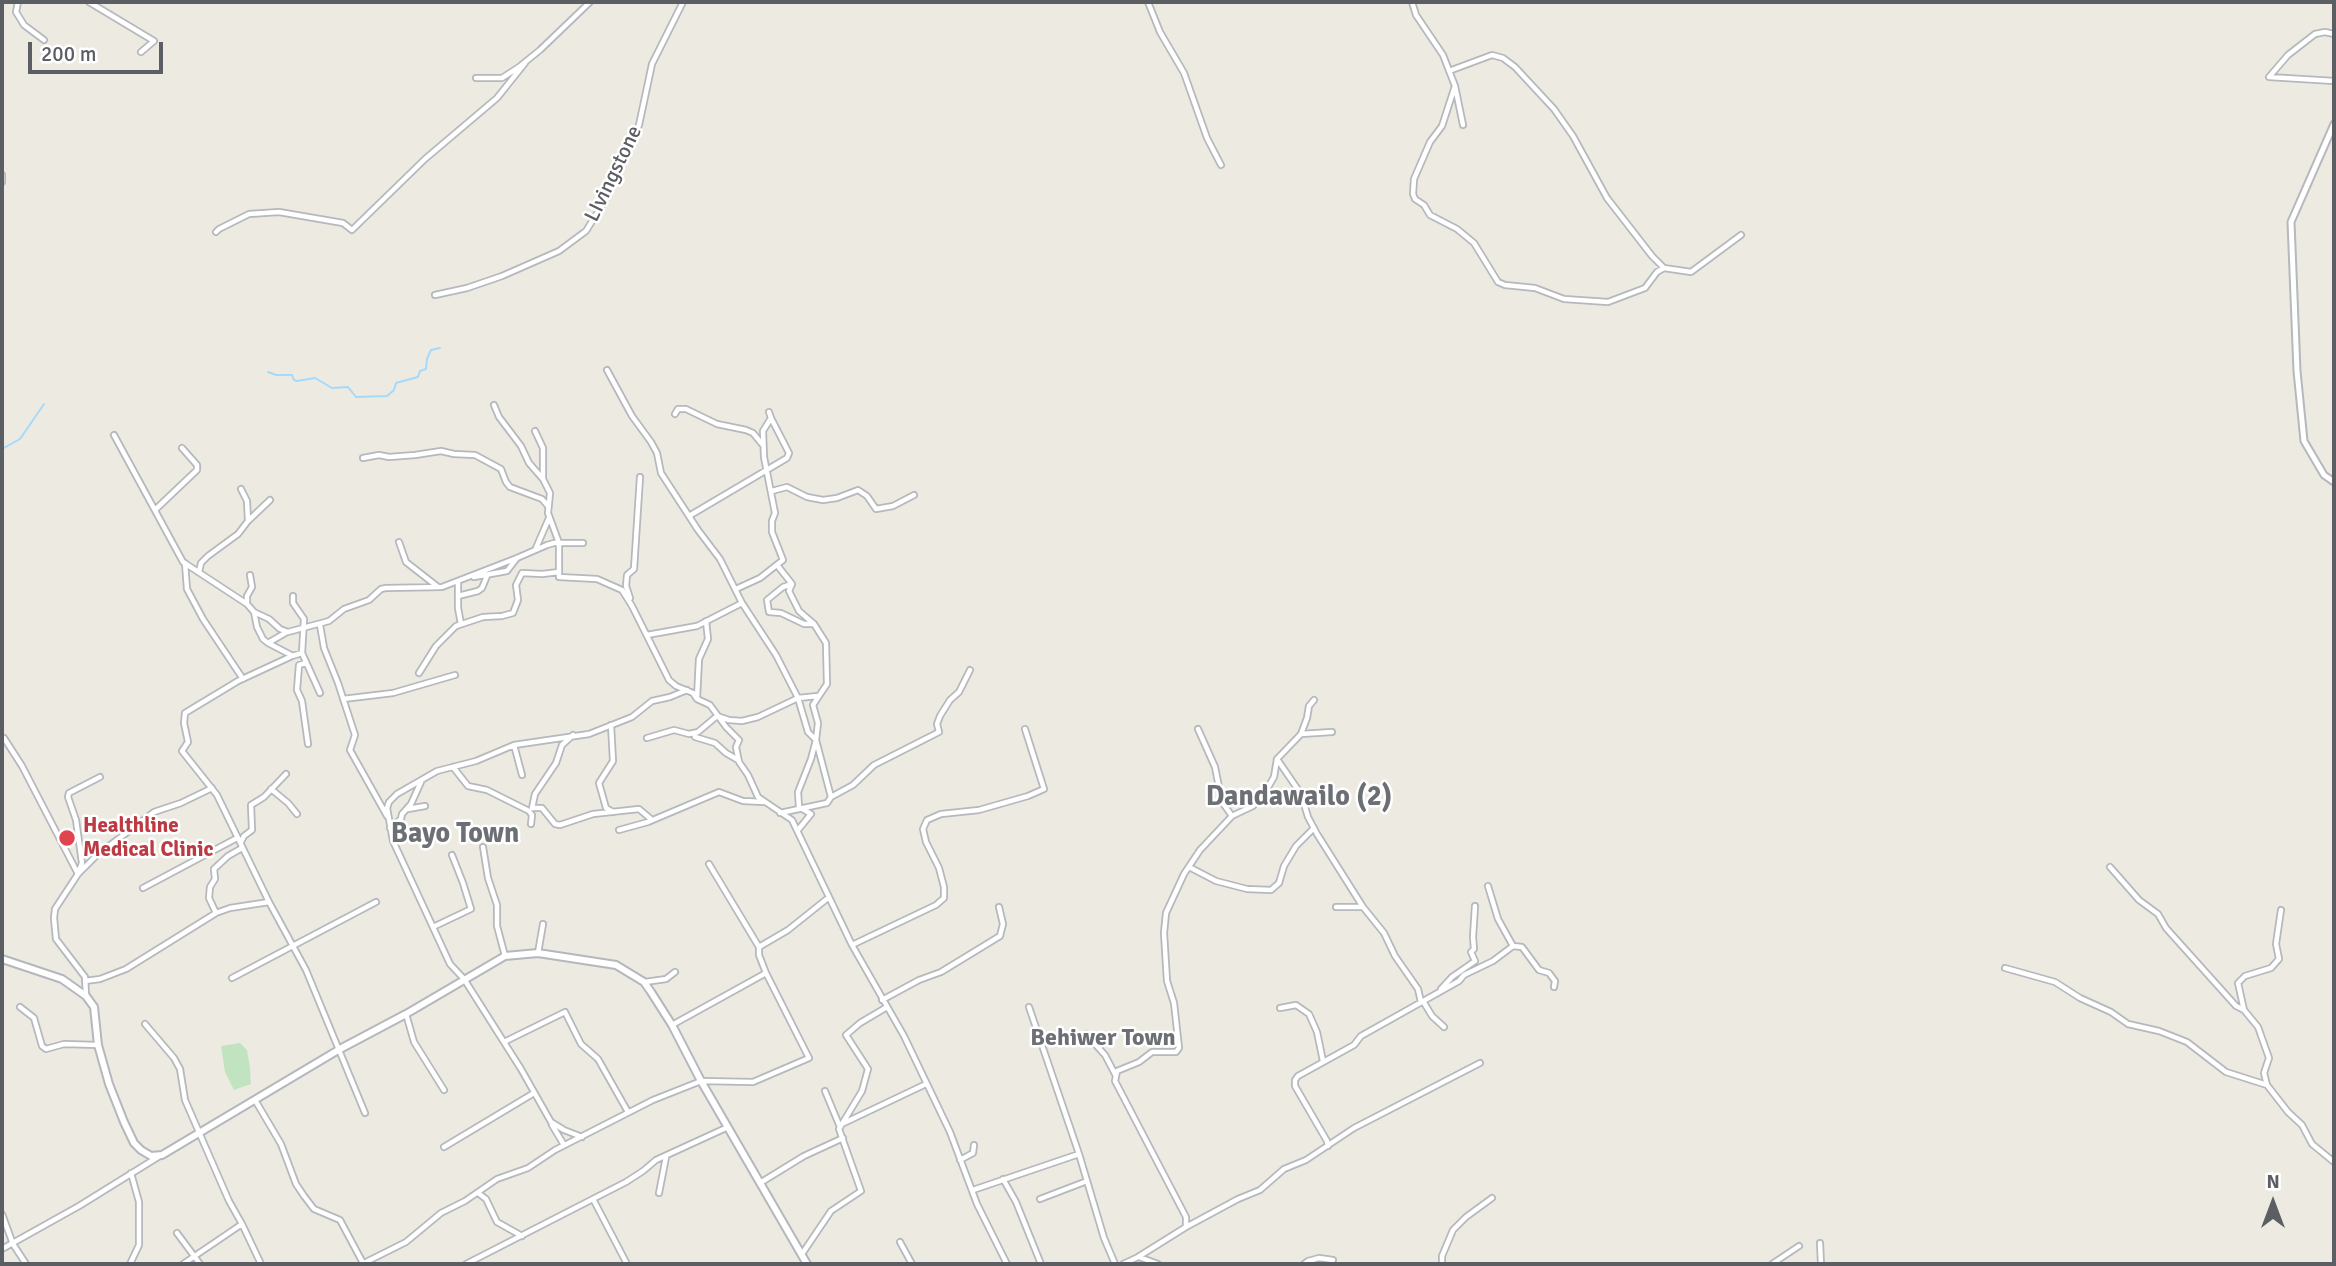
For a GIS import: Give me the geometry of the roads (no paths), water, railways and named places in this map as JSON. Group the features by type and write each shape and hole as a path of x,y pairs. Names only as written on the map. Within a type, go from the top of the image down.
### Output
{"main road":[{"path":"2,959 62,978 86,996 94,1007 98,1045 110,1084 134,1143 151,1156 162,1155 340,1049 505,956 538,953 616,965 644,982 672,1025 701,1081 807,1264"}],"street":[{"path":"18,2 16,12 24,24 44,40"},
{"path":"89,2 154,41 141,52"},
{"path":"216,232 249,214 279,212 342,223 352,230 425,159 497,98 525,63 590,2"},
{"name":"LIvingstone","path":"435,295 502,276 559,251 586,231 593,222 639,125 652,64 683,2"},
{"path":"1148,2 1160,32 1184,73 1207,138 1221,165"},
{"path":"1412,2 1416,15 1443,55 1455,86 1463,125"},
{"path":"2334,34 2315,34 2288,54 2269,77 2334,81"},
{"path":"1449,71 1492,55 1503,58 1515,67 1554,109 1573,136 1607,198 1651,256 1664,268"},
{"path":"476,78 502,78 525,63"},
{"path":"1455,86 1441,126 1430,142 1414,179 1413,194 1430,215 1457,229 1474,243 1498,282 1535,288 1564,299 1608,302 1645,288 1657,272 1664,268 1691,271 1741,235"},
{"path":"2334,124 2291,222 2297,371 2304,441 2324,475 2334,482"},
{"path":"2,175 2,182"},
{"path":"607,370 632,416 651,442 661,472 720,559 742,603 776,655 798,698 808,732 816,740 831,796"},
{"path":"494,405 499,417 521,446 529,463 543,479 550,493 549,518 559,542 561,579 597,579 622,590 669,680 710,705 739,740 736,747 738,760"},
{"path":"675,414 678,409 686,408 716,424 753,433 762,444"},
{"path":"689,516 765,471 782,463 787,458 789,453 770,415 763,431 762,444 765,471 772,491 775,513 772,532 783,560 760,578 736,589"},
{"path":"535,431 543,448 543,479"},
{"path":"114,435 185,563 247,604 254,612 288,632"},
{"path":"156,509 197,470 197,465 181,448"},
{"path":"363,458 441,451 475,455 501,469 510,487 542,499 548,507"},
{"path":"632,606 626,586 627,575 635,569 635,530 640,503 640,477"},
{"path":"772,491 787,487 807,497 823,500 858,490 867,496 876,509 893,506 914,495"},
{"path":"241,489 247,501 248,521"},
{"path":"199,573 201,563 238,534 270,500"},
{"path":"536,549 549,518"},
{"path":"399,541 407,562 438,587"},
{"path":"268,643 288,632 329,621 350,606 369,600 381,589 438,587 559,542 583,543"},
{"path":"466,577 507,572 517,558"},
{"path":"185,563 187,589 202,619 243,679"},
{"path":"777,565 792,584"},
{"path":"419,673 436,646 456,626 483,617 513,613 518,600 516,584 522,573 559,572"},
{"path":"247,604 252,583 250,575"},
{"path":"458,596 478,591 487,576"},
{"path":"458,581 461,624"},
{"path":"792,584 789,591 799,611 814,624 826,643 827,684 813,705 818,723 816,740 797,792 799,807"},
{"path":"792,584 783,587 767,600 769,612 781,613 804,624 814,624"},
{"path":"293,596 293,603 304,619 302,653 320,693"},
{"path":"647,635 697,626 742,603"},
{"path":"254,612 263,639 292,656"},
{"path":"697,699 699,659 708,639 706,621"},
{"path":"320,625 324,648 355,735 350,750 387,817 393,841 450,964 464,979 504,1042 564,1145"},
{"path":"302,653 243,679 185,713 188,742 182,751 212,788 312,981 365,1113"},
{"path":"306,663 299,665 297,690 302,701 308,744"},
{"path":"779,813 827,803 831,796 853,785 874,765 939,732 937,724 940,716 950,699 959,692 970,670"},
{"path":"343,699 393,694 455,676"},
{"path":"387,817 390,802 397,794 437,771 514,745 589,734 632,717 652,701 687,690"},
{"path":"717,716 734,721 750,719 798,698 819,695"},
{"path":"1185,1227 1185,1217 1122,1098 1115,1081 1117,1071 1139,1062 1152,1052 1176,1052 1179,1048 1174,1003 1167,981 1164,933 1166,913 1200,850 1232,816 1254,806 1264,793 1274,778 1277,759 1301,734 1309,705 1314,699"},
{"path":"647,738 674,730 694,733 705,728 717,716"},
{"path":"611,725 613,761 599,783 606,808 613,812"},
{"path":"852,945 936,905 944,898 939,868 923,830 928,820 941,814 979,810 1044,789 1025,729"},
{"path":"1198,729 1215,767 1222,802 1232,816"},
{"path":"1301,734 1332,732"},
{"path":"694,733 695,737 715,743 738,760 758,796 792,820 798,830 852,945 904,1036 950,1132 977,1204 1007,1264"},
{"path":"531,824 536,794 556,762 562,745 574,735"},
{"path":"4,738 30,781 78,874"},
{"path":"514,745 522,775"},
{"path":"1277,759 1301,794 1314,828 1363,907 1384,933 1432,1016 1444,1027"},
{"path":"461,777 467,763"},
{"path":"453,767 468,786 504,797 532,815"},
{"path":"216,914 209,898 210,887 215,879 214,869 252,830 251,805 286,774"},
{"path":"78,874 82,856 76,820 68,797 69,793 100,777"},
{"path":"390,828 401,819 421,782"},
{"path":"86,996 85,981 77,964 56,939 55,909 78,874 97,855 154,812 212,788"},
{"path":"271,789 297,814"},
{"path":"619,830 652,820 719,792 743,801 765,802"},
{"path":"536,794 555,824 560,825 593,814 639,809 652,820"},
{"path":"407,809 425,806"},
{"path":"798,830 811,814 799,807"},
{"path":"532,808 546,811"},
{"path":"1189,867 1216,881 1271,890 1279,883 1284,866 1296,846 1314,828"},
{"path":"143,888 240,843"},
{"path":"483,847 488,878 497,905 497,926 505,956"},
{"path":"433,927 471,909 452,855"},
{"path":"255,1100 281,1144 296,1184 310,1205 324,1215 340,1220 363,1264 406,1241 441,1213 478,1194 497,1179 528,1168 564,1145 628,1112 701,1081 752,1082 809,1058 766,973 759,947 709,864"},
{"path":"2110,867 2139,900 2158,914 2166,928 2236,1006 2245,1010"},
{"path":"1488,886 1498,919 1513,946"},
{"path":"759,947 788,930 828,898"},
{"path":"85,981 100,979 126,969 216,914 230,908 269,902"},
{"path":"232,978 376,902"},
{"path":"1438,992 1452,976 1475,961 1471,953 1474,949 1475,906"},
{"path":"882,1000 919,980 941,972 1000,936 1003,924 999,907"},
{"path":"1336,907 1363,907"},
{"path":"2281,910 2276,944 2279,959 2271,968 2245,976 2238,983 2245,1010 2258,1027 2269,1058 2264,1073 2267,1085 2302,1125 2312,1144 2334,1162"},
{"path":"538,953 543,924"},
{"path":"1513,946 1522,947 1539,970 1549,974 1555,981 1554,987"},
{"path":"1328,1146 1295,1086 1298,1076 1354,1045 1361,1036 1459,981 1464,975 1506,953 1513,946"},
{"path":"2005,968 2055,982 2128,1024 2159,1031 2187,1042 2226,1072 2267,1085"},
{"path":"644,982 666,979 675,972"},
{"path":"672,1025 766,973"},
{"path":"1280,1008 1296,1005 1308,1014 1317,1032 1323,1061"},
{"path":"20,1007 34,1018 42,1046 46,1049 64,1044 98,1045"},
{"path":"841,1125 862,1091 868,1069 846,1037 846,1032 887,1007"},
{"path":"1029,1007 1079,1154 1104,1238 1115,1264"},
{"path":"504,1042 565,1012 581,1044 597,1059 628,1112"},
{"path":"406,1013 414,1042 444,1090"},
{"path":"145,1024 180,1069 185,1100 199,1134 261,1264"},
{"path":"1086,1034 1105,1055 1116,1077"},
{"path":"1123,1264 1185,1227 1238,1199 1261,1191 1284,1169 1306,1160 1354,1128 1480,1063"},
{"path":"841,1125 926,1084"},
{"path":"801,1255 831,1211 861,1191 842,1138 841,1125 825,1091"},
{"path":"444,1147 534,1093"},
{"path":"551,1122 582,1137"},
{"path":"466,1264 593,1199 643,1171 649,1164 728,1126"},
{"path":"760,1183 804,1156 842,1138"},
{"path":"960,1160 973,1153 974,1145"},
{"path":"973,1190 1079,1154"},
{"path":"2,1249 162,1155"},
{"path":"659,1193 666,1157"},
{"path":"130,1264 139,1245 139,1202 131,1173"},
{"path":"1003,1179 1016,1202 1041,1264"},
{"path":"1041,1199 1087,1181"},
{"path":"478,1194 486,1199 497,1222 522,1236"},
{"path":"1441,1264 1453,1230 1492,1198"},
{"path":"593,1199 627,1264"},
{"path":"2,1214 13,1244 26,1264"},
{"path":"183,1264 242,1224"},
{"path":"177,1233 200,1264"},
{"path":"900,1242 912,1264"},
{"path":"1820,1243 1821,1264"},
{"path":"1772,1264 1799,1246"},
{"path":"1138,1257 1158,1264"},
{"path":"1304,1264 1319,1258 1333,1260"}],"waterway":[{"path":"268,372 292,375 297,381 315,378 332,388 348,387 356,397 387,396 394,390 396,383 418,377 420,371 426,369 431,350 440,348"},
{"path":"2,449 20,439 44,404"}],"place":[{"name":"Healthline Medical Clinic","path":"67,838"}],"district":[{"name":"Dandawailo (2)","path":"1299,798"},
{"name":"Bayo Town","path":"455,835"},
{"name":"Behiwer Town","path":"1103,1039"}]}
